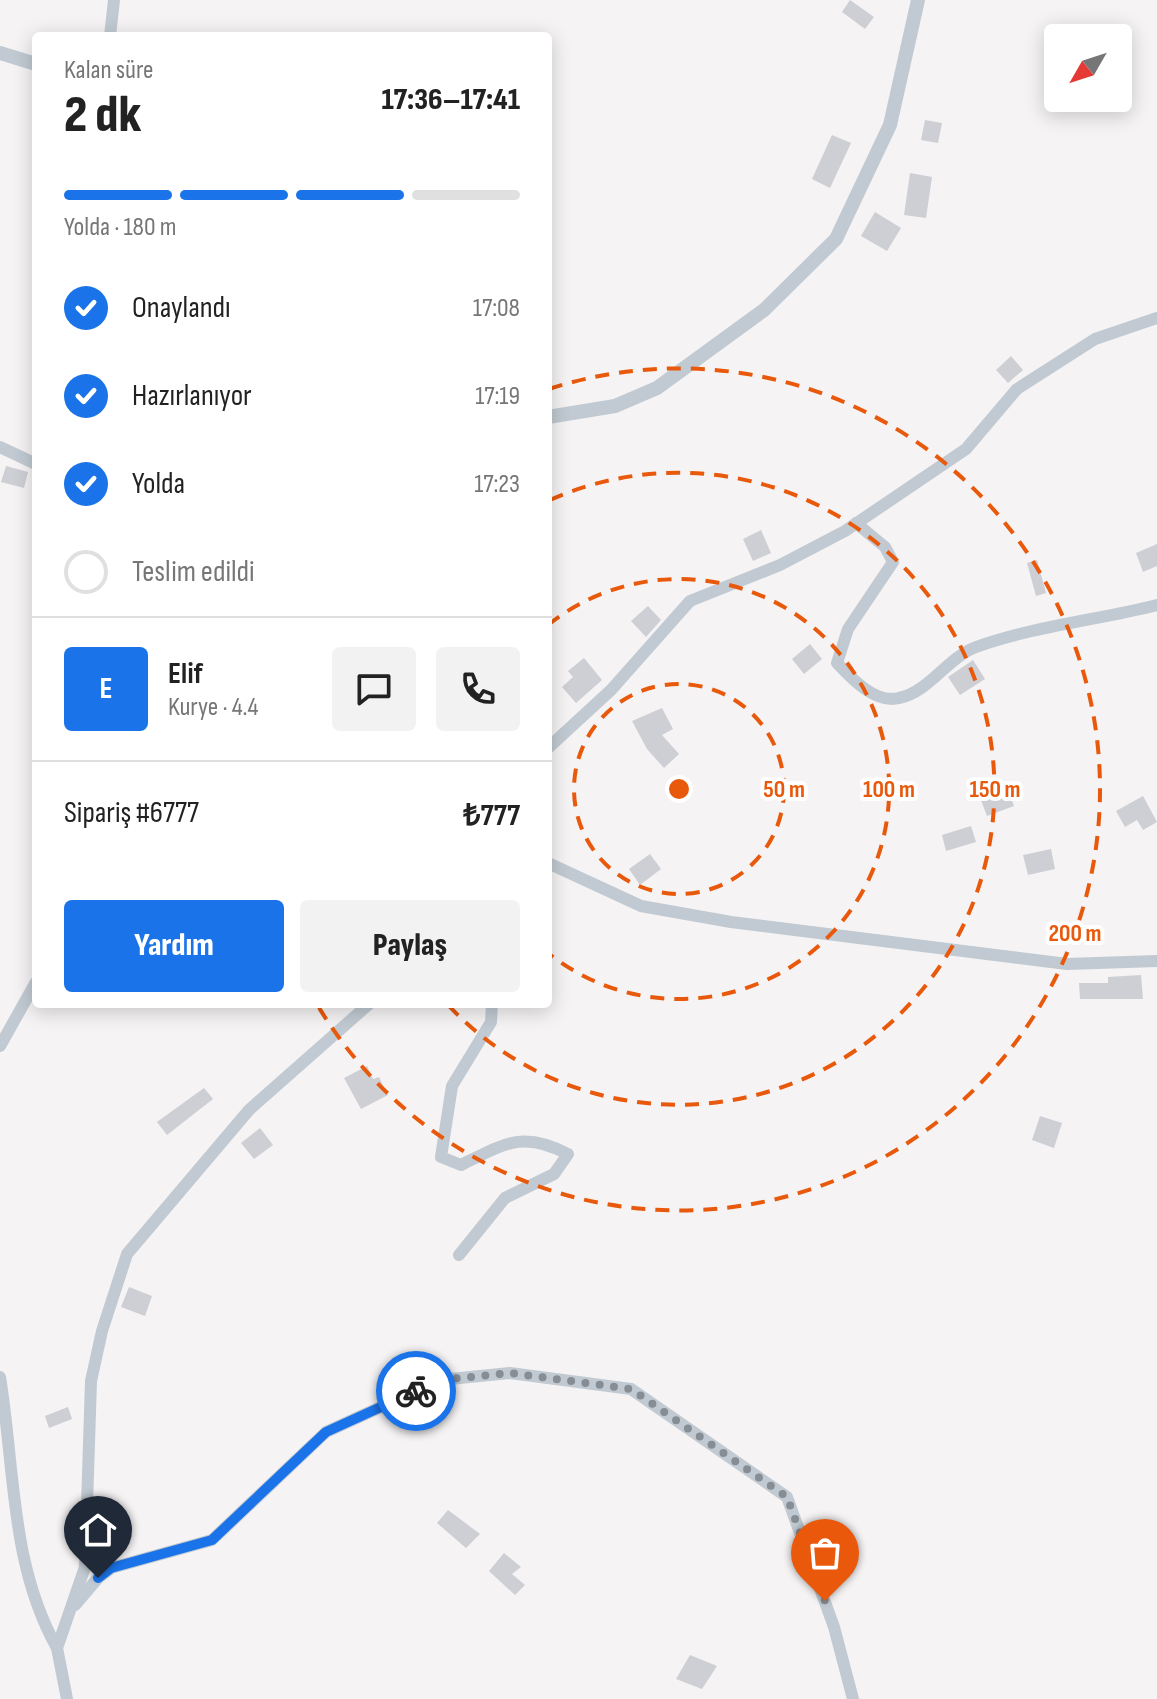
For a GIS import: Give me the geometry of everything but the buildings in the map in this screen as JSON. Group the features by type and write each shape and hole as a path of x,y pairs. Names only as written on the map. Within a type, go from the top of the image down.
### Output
{"street":[{"path":"110,32 114,0"},
{"path":"552,416 615,406 657,388 764,310 836,239 890,125 918,0"},
{"path":"0,53 32,63"},
{"path":"552,744 611,690 690,601 780,565 856,523 966,449 1017,389 1095,339 1157,318"},
{"path":"0,447 32,462"},
{"path":"856,523 885,547 893,562 848,629 837,663 854,681 875,694 898,699 924,686 948,663 974,648 1068,621 1157,605"},
{"path":"552,865 641,906 731,922 1067,964 1157,961"},
{"path":"0,1046 32,989"},
{"path":"57,1648 75,1605 85,1567 91,1381 102,1331 127,1254 249,1110 364,1008"},
{"path":"459,1255 505,1198 554,1174 568,1154 542,1140 509,1141 461,1165 441,1157 452,1086 491,1022 492,1008"},
{"path":"75,1605 111,1568 212,1540 326,1432 440,1380 510,1373 631,1389 787,1497 834,1627 853,1699"},
{"path":"0,1377 24,1565 37,1607 57,1648 67,1699"}],"way so far":[{"path":"416,1391 440,1380 510,1373 631,1389 787,1497 825,1601"}],"route":[{"path":"98,1578 111,1568 212,1540 326,1432 416,1391"}]}
